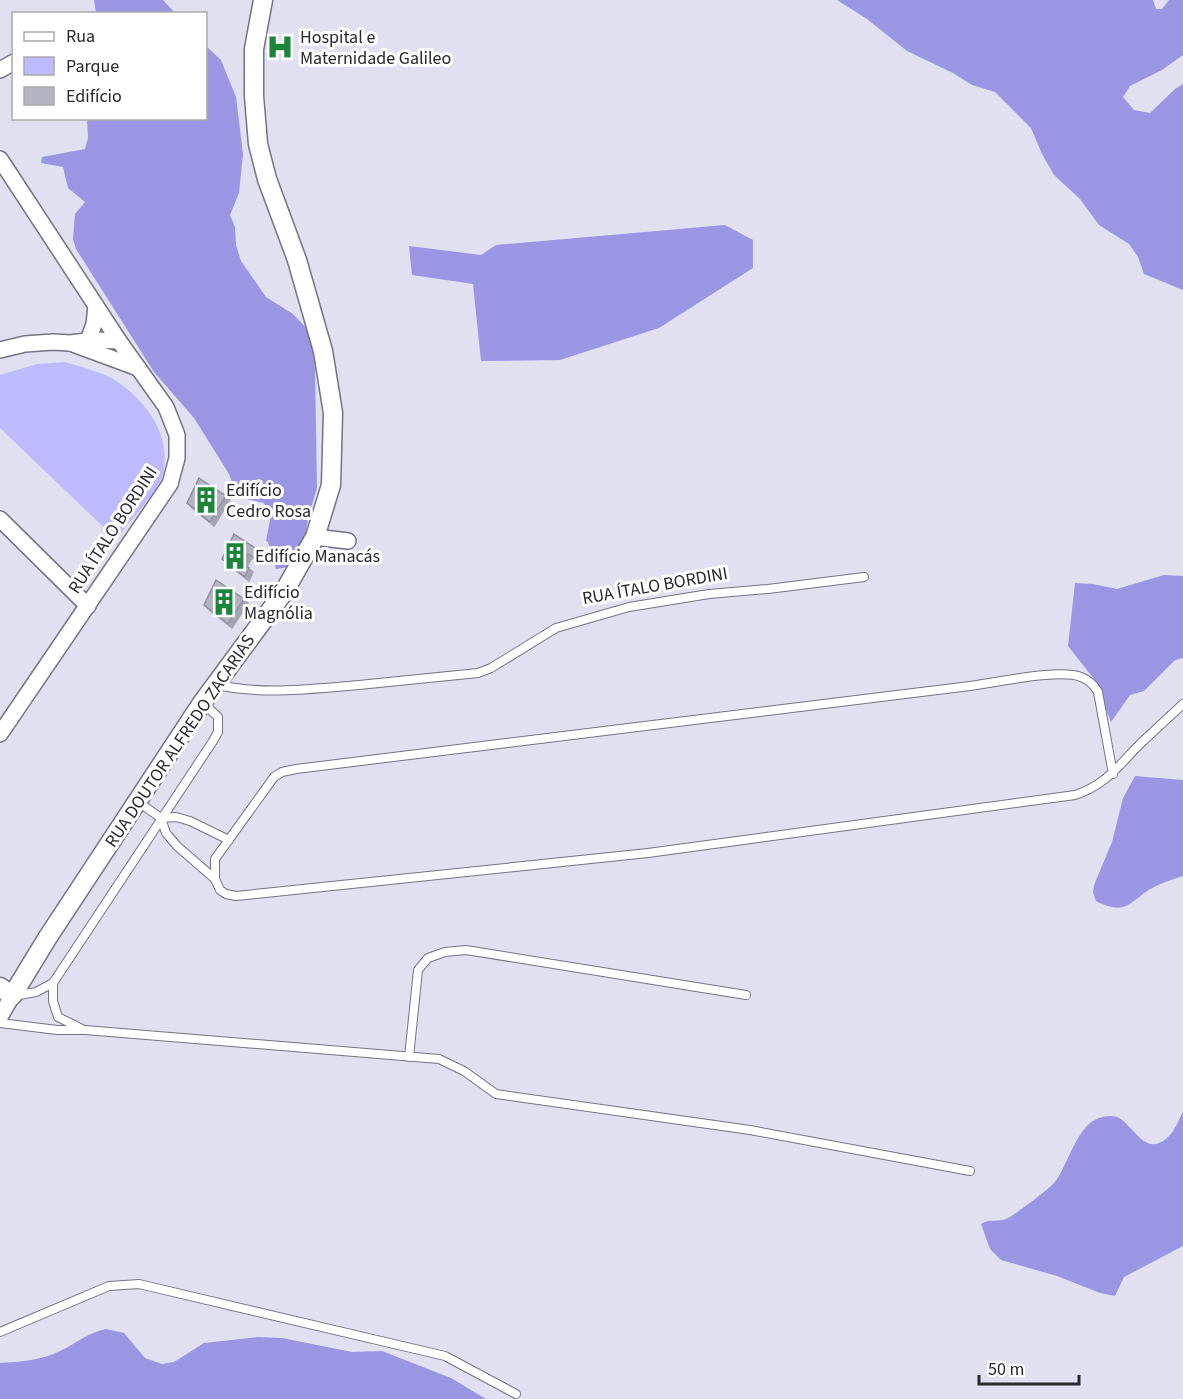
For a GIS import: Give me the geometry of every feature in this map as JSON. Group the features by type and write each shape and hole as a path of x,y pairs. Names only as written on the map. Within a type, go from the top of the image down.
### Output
{"street":[{"name":"RUA DOUTOR ALFREDO ZACARIAS","path":"0,1017 6,992 54,927 202,702 284,592 315,537 331,485 333,413 324,351 297,260 267,179 258,144 254,96 254,49 263,0"},
{"name":"RUA ÍTALO BORDINI","path":"0,159 119,341 166,407 177,435 177,458 170,484 88,606 1,728"},
{"path":"88,341 94,324 96,306"},
{"path":"0,350 25,344 119,341"},
{"path":"70,343 138,368"},
{"path":"0,519 88,606"},
{"path":"315,537 348,541"}],"lane":[{"name":"RUA ÍTALO BORDINI","path":"215,685 237,690 312,689 478,672 491,668 556,628 629,607 709,594 864,577"},
{"path":"1113,774 1098,692 1093,684 1080,676 1059,674 296,768 274,777 228,840 215,858 215,879 220,890 236,897 648,853 1075,795 1089,790 1113,774 1183,705"},
{"path":"6,992 26,995 53,983 218,732 218,717 202,702"},
{"path":"137,802 161,818 176,817 190,821 228,840"},
{"path":"161,818 166,833 177,846 215,879"},
{"path":"409,1057 418,970 428,958 445,952 466,950 746,995"},
{"path":"53,983 53,1001 58,1017 84,1030"},
{"path":"0,1023 57,1030 84,1030 439,1059 464,1071 496,1094 750,1130 970,1171"},
{"path":"0,1332 109,1286 139,1284 444,1356 516,1394"}],"green space":[{"path":"65,362 102,374 125,388 147,409 161,436 164,465 161,480 116,539 0,428 0,375 37,364"}],"shaded area":[{"path":"94,0 163,0 174,12 96,12"},
{"path":"837,0 1153,0 1156,9 1162,9 1169,0 1183,0 1183,55 1162,70 1130,86 1123,97 1134,110 1150,113 1183,84 1183,290 1144,274 1138,257 1129,244 1099,225 1080,199 1054,175 1031,128 995,92 972,85 953,73 907,51 867,19"},
{"path":"207,47 221,60 236,97 243,154 239,193 230,215 235,227 236,245 241,261 266,297 293,314 311,333 315,369 317,488 296,566 276,569 266,541 270,520 264,503 238,497 229,474 194,418 154,372 76,249 73,239 75,214 85,202 68,188 63,167 41,163 42,157 85,149 88,138 87,120 207,120"},
{"path":"725,225 753,240 753,268 659,328 560,360 481,361 473,284 412,275 409,246 481,255 496,245"},
{"path":"1164,575 1183,576 1183,658 1175,660 1144,691 1130,695 1111,722 1094,679 1068,646 1075,583 1117,589"},
{"path":"1135,776 1183,780 1183,876 1156,886 1129,904 1116,908 1096,901 1093,893 1094,885 1112,842 1123,798"},
{"path":"1183,1112 1183,1246 1124,1277 1115,1296 1001,1260 990,1249 981,1224 1008,1218 1051,1186 1060,1175 1079,1137 1091,1122 1105,1116 1117,1117 1140,1138 1153,1144 1169,1136"},
{"path":"106,1329 124,1333 145,1358 162,1364 174,1362 204,1343 258,1337 282,1338 352,1352 382,1351 451,1378 486,1399 0,1399 0,1363 46,1357 93,1333"}],"building":[{"name":"Edifício Cedro Rosa","path":"199,478 226,496 210,522 187,503"},
{"name":"Edifício Manacás","path":"234,534 261,552 256,559 248,554 243,563 249,568 245,577 222,559"},
{"name":"Edifício Magnólia","path":"216,580 244,599 228,624 204,605"}],"place":[{"name":"Hospital e Maternidade Galileo","path":"280,47"},
{"name":"Edifício Cedro Rosa","path":"206,500"},
{"name":"Edifício Manacás","path":"235,556"},
{"name":"Edifício Magnólia","path":"224,602"}]}
